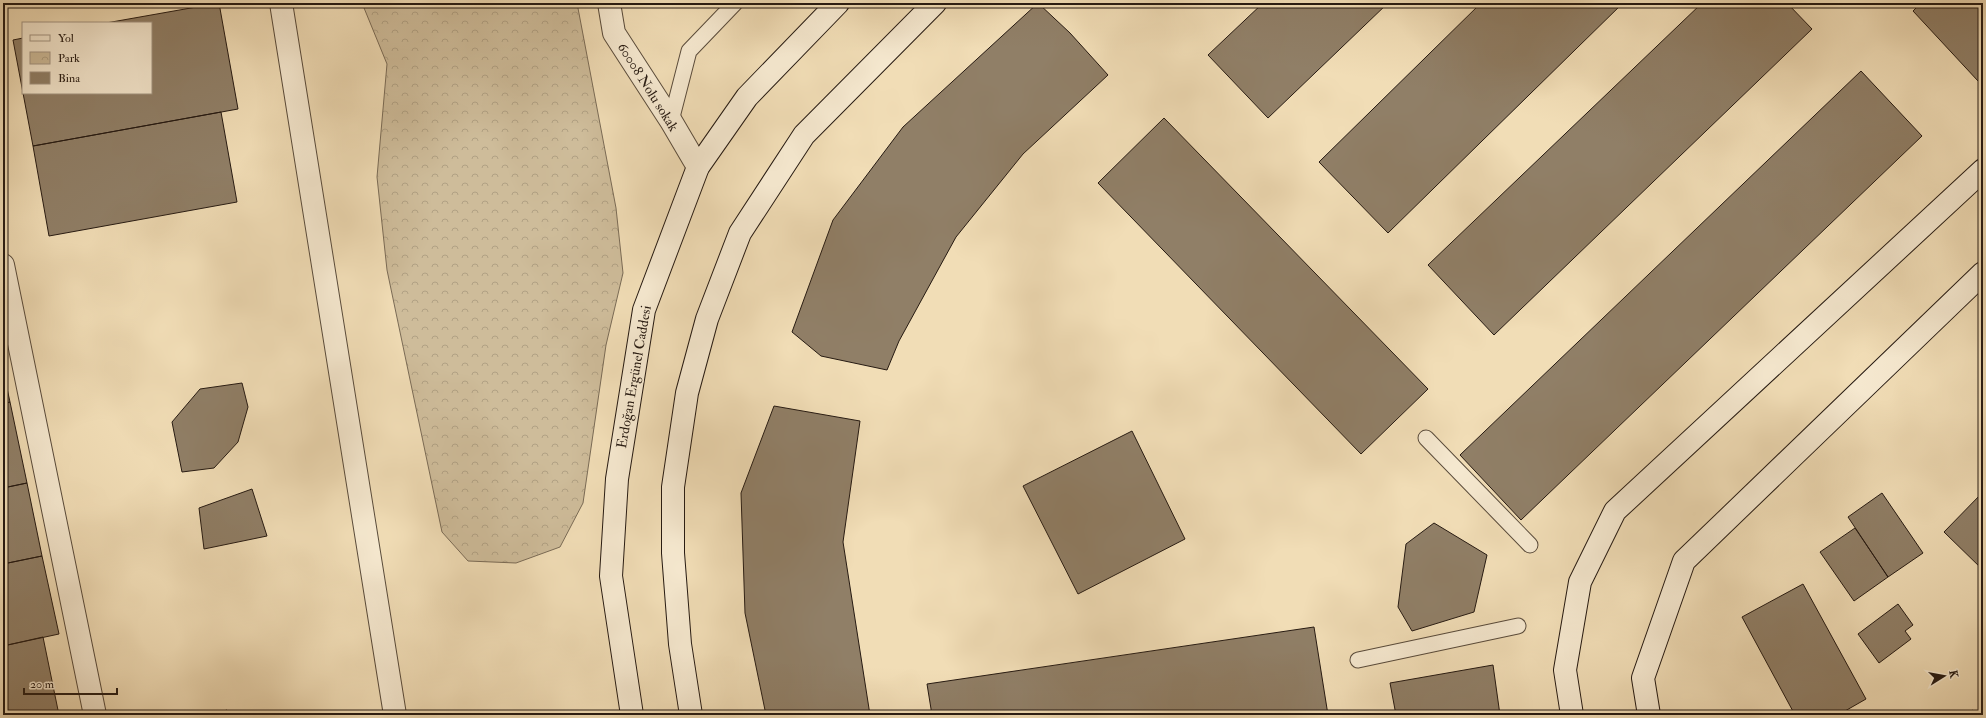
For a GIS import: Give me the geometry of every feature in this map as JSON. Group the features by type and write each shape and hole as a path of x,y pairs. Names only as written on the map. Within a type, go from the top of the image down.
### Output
{"street":[{"path":"281,3 395,715"},
{"name":"60008 Nolu sokak","path":"609,3 614,33 671,121 698,167"},
{"name":"Erdoğan Ergünel Caddesi","path":"632,715 611,576 617,479 644,310 698,167 747,97 838,3"},
{"path":"691,715 680,644 673,553 673,487 687,393 707,319 740,233 804,134 934,3"},
{"path":"1572,715 1565,670 1580,582 1615,511 1983,170"},
{"path":"3,265 95,715"},
{"path":"1649,715 1643,678 1684,561 1983,274"}],"lane":[{"path":"671,121 689,51 736,3"},
{"path":"1426,438 1530,545"},
{"path":"1358,660 1518,626"}],"green space":[{"path":"362,3 577,3 616,208 623,273 606,345 583,503 560,547 516,563 468,561 442,532 387,270 377,177 387,64"}],"building":[{"path":"219,3 238,109 33,146 23,94 152,94 152,22 112,22"},
{"path":"1038,3 1070,33 1108,75 1023,154 956,237 899,341 887,370 821,356 792,332 833,220 903,127"},
{"path":"1263,3 1388,3 1268,118 1208,55"},
{"path":"1481,3 1623,3 1388,233 1319,162"},
{"path":"1702,3 1787,3 1812,29 1494,335 1428,265"},
{"path":"1921,3 1983,3 1983,76 1978,81 1913,11"},
{"path":"22,38 22,88 13,40"},
{"path":"1861,71 1922,136 1521,520 1460,455"},
{"path":"221,112 237,202 49,236 33,146"},
{"path":"1164,118 1428,389 1361,454 1098,183"},
{"path":"3,370 10,402 3,404"},
{"path":"242,383 248,407 238,442 214,468 182,472 172,422 200,389"},
{"path":"10,402 27,483 3,488 3,404"},
{"path":"774,406 860,421 843,542 870,715 766,715 745,613 741,493"},
{"path":"1132,431 1185,539 1078,594 1023,486"},
{"path":"27,483 42,556 3,564 3,488"},
{"path":"252,489 267,536 204,549 199,508"},
{"path":"1983,492 1983,570 1944,532"},
{"path":"1882,493 1923,553 1888,577 1848,517"},
{"path":"1434,523 1487,555 1474,612 1412,631 1398,607 1406,544"},
{"path":"1855,528 1888,577 1854,601 1820,552"},
{"path":"42,556 59,634 3,646 3,564"},
{"path":"1803,584 1866,699 1838,715 1795,715 1742,617"},
{"path":"1898,604 1913,625 1905,631 1911,639 1879,663 1858,634"},
{"path":"1314,627 1328,715 932,715 927,684"},
{"path":"43,637 59,715 3,715 3,646"},
{"path":"1493,665 1500,715 1396,715 1390,683"},
{"path":"227,710 228,715 210,715"},
{"path":"1973,710 1976,715 1965,715"}]}
